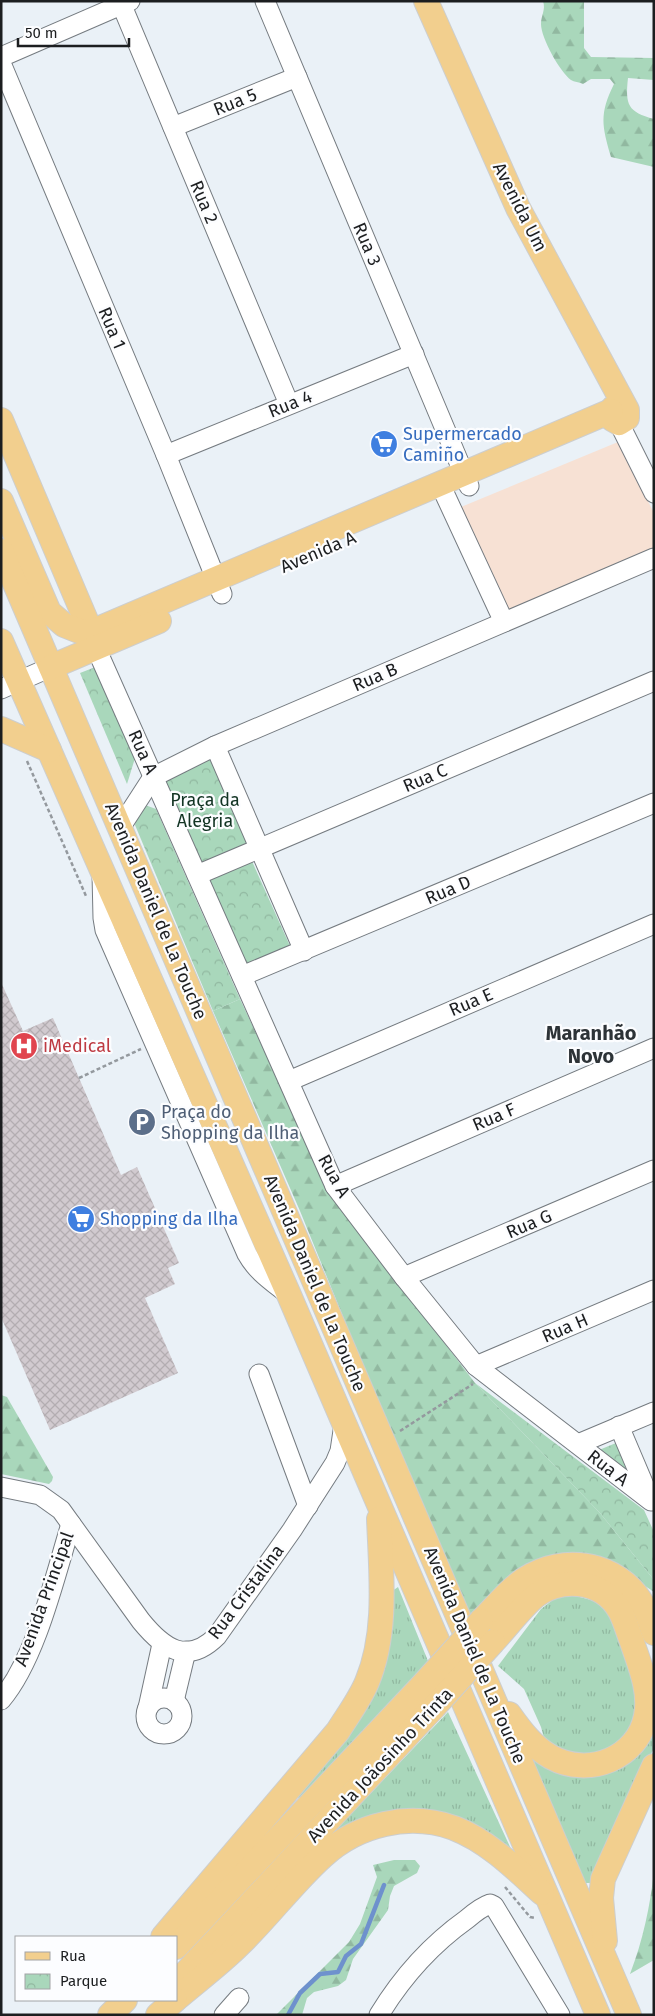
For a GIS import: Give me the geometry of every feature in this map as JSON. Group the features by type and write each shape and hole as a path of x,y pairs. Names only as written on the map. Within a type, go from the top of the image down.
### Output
{"main road":[{"name":"Avenida Um","path":"417,1 510,213 619,414"},
{"name":"Avenida Um","path":"426,1 518,208 574,308 619,414"},
{"name":"Avenida A","path":"51,668 94,640 619,414"},
{"name":"Rua A","path":"1,420 94,640"},
{"path":"1,502 42,600 49,612 60,623 94,640"},
{"path":"1,594 3,555"},
{"name":"Avenida Daniel de La Touche","path":"3,555 630,2015"},
{"path":"42,600 51,668"},
{"name":"Avenida Daniel de La Touche","path":"1,641 10,685 49,750 102,868 289,1295 598,2015"},
{"path":"1,729 49,750"},
{"path":"164,1936 338,1731 368,1681 374,1658 381,1613 379,1505"},
{"name":"Avenida Joãosinho Trinta","path":"178,1944 481,1621 520,1582 548,1567 584,1564 602,1568 632,1590 646,1611 654,1633"},
{"name":"Avenida Joãosinho Trinta","path":"178,1981 434,1707 532,1599 546,1590 571,1583 584,1584 606,1595 620,1611 647,1690 643,1729 627,1751 614,1759 600,1764 576,1765 552,1758 530,1741 486,1682"},
{"path":"608,1966 601,1898 603,1879 654,1766"},
{"path":"178,1997 239,1945 323,1855 347,1838 372,1827 396,1822 414,1821 454,1828 472,1837 506,1861 553,1910"},
{"path":"108,2015 116,2001"},
{"path":"108,2015 123,2001"},
{"path":"147,2015 160,2001"},
{"path":"158,2015 174,2001"}],"street":[{"name":"Rua 3","path":"265,1 467,480"},
{"path":"1,56 124,2"},
{"name":"Rua 2","path":"124,2 173,127 289,404"},
{"name":"Rua 1","path":"1,63 219,586"},
{"name":"Rua 5","path":"173,127 297,77"},
{"name":"Rua 4","path":"166,455 414,354"},
{"path":"619,414 654,465"},
{"path":"619,414 654,493"},
{"path":"442,490 504,622"},
{"name":"Rua B","path":"120,828 154,777 215,746 654,558"},
{"name":"Rua A","path":"94,640 335,1186 404,1277 476,1366 578,1444 652,1504"},
{"name":"Avenida A","path":"10,685 51,668"},
{"name":"Rua C","path":"197,875 654,681"},
{"path":"215,746 304,951"},
{"name":"Rua D","path":"242,976 654,803"},
{"name":"Rua E","path":"289,1081 654,924"},
{"name":"Rua F","path":"335,1186 654,1048"},
{"name":"Rua G","path":"404,1277 654,1170"},
{"name":"Rua H","path":"476,1366 654,1290"},
{"path":"259,1374 308,1506"},
{"path":"578,1444 654,1412"},
{"name":"Rua Cristalina","path":"186,1651 200,1649 217,1636 308,1506 335,1463 340,1451 344,1424"},
{"name":"Rua A","path":"619,1426 652,1504"},
{"path":"1,1487 40,1495 60,1510 141,1621 162,1644 172,1649 186,1651 174,1701"},
{"name":"Avenida Principal","path":"1,1700 21,1668 35,1637 71,1524"},
{"path":"148,1708 156,1699 163,1698 174,1701 179,1706 182,1718 176,1728 170,1732 159,1733 149,1726 146,1720 148,1708 153,1683 162,1644"},
{"path":"379,2015 395,1990 427,1953 460,1924 490,1904 494,1906 560,2015"},
{"path":"224,2015 239,1998"}],"path":[{"path":"27,760 68,856"},
{"path":"79,1078 141,1049"},
{"path":"383,1442 473,1385 476,1366"},
{"path":"503,1884 530,1917 553,1910"}],"shaded area":[{"path":"618,442 654,513 654,547 506,611 461,507"}],"green space":[{"path":"543,1 584,1 584,48 591,57 654,58 654,80 628,78 627,95 630,106 634,110 654,119 654,167 611,157 604,128 604,112 614,84 610,79 591,79 583,84 572,81 567,76 544,38 541,24 544,7"},
{"path":"98,666 136,755 127,784 80,673"},
{"name":"Praça da Alegria","path":"209,756 248,843 202,864 163,777"},
{"path":"145,805 156,809 240,999 213,1011 135,825 137,815"},
{"path":"251,859 290,946 243,967 205,880"},
{"path":"240,999 331,1194 475,1383 600,1513 654,1580 654,1592 602,1557 551,1559 469,1626 300,1211 213,1011"},
{"path":"475,1383 644,1510 654,1532 654,1580 600,1513"},
{"path":"1,1395 7,1397 53,1477 49,1484 1,1474"},
{"path":"616,1443 627,1471 599,1450"},
{"path":"398,1587 428,1661 306,1804 294,1794 340,1742 388,1594"},
{"path":"571,1595 599,1603 612,1616 618,1627 640,1708 625,1740 597,1755 577,1754 559,1748 544,1738 524,1689 498,1666 541,1609 558,1596"},
{"path":"448,1712 511,1849 453,1820 327,1839"},
{"path":"654,1712 654,1748 602,1853 594,1883 584,1883 533,1763 537,1758 581,1775"},
{"path":"394,1860 415,1860 420,1866 417,1873 394,1886 388,1910 353,1959 346,1980 338,1986 314,1992 307,1998 302,2015 276,2015 349,1942 360,1924 377,1877 373,1865"},
{"path":"654,1871 654,1960 630,1974 639,1949"}],"building":[{"name":"Shopping da Ilha","path":"1,982 23,1031 53,1018 121,1175 137,1167 179,1263 168,1268 175,1284 145,1298 178,1373 50,1430 1,1317"}],"waterway":[{"path":"288,2015 300,1993 320,1974 338,1972 346,1956 361,1944 384,1885"}],"place":[{"name":"Supermercado Camiño","path":"384,444"},
{"name":"iMedical","path":"24,1046"},
{"name":"Praça do Shopping da Ilha","path":"142,1122"},
{"name":"Shopping da Ilha","path":"81,1219"}],"district":[{"name":"Maranhão Novo","path":"591,1044"}]}
